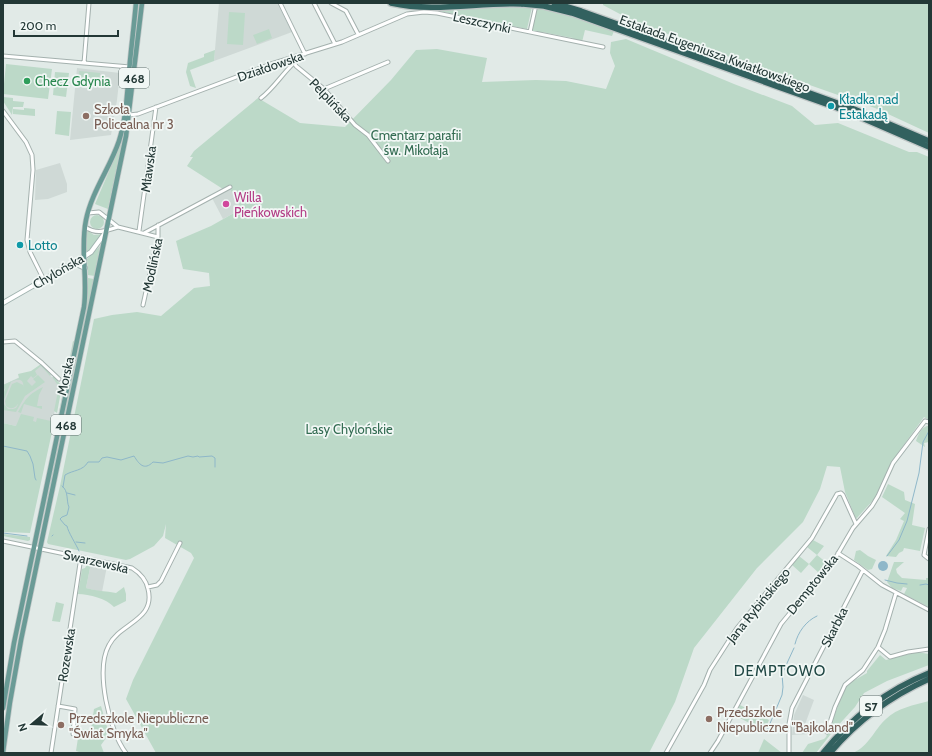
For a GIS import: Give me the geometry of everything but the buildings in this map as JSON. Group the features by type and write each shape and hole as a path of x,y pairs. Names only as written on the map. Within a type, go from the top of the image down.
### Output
{"highway":[{"name":"Estakada Eugeniusza Kwiatkowskiego","path":"391,3 424,8 523,4 544,6 572,13 792,89"},
{"name":"Estakada Eugeniusza Kwiatkowskiego","path":"554,3 581,11 792,89 921,141 929,147"},
{"name":"Estakada Eugeniusza Kwiatkowskiego","path":"921,141 929,142"},
{"name":"S7","path":"823,753 842,731 864,711 892,691 929,673"},
{"name":"S7","path":"830,753 868,715 901,693 929,679"}],"main road":[{"name":"Morska","path":"3,708 10,665 84,307 86,288 84,243 85,227 91,201 118,142 125,110 136,3"},
{"name":"Morska","path":"3,752 14,679 129,115 142,3"}],"street":[{"path":"84,63 89,3"},
{"path":"280,3 305,54"},
{"path":"314,3 335,44"},
{"path":"331,3 346,11 358,34"},
{"name":"Leszczynki","path":"530,32 537,3"},
{"name":"Działdowska","path":"129,115 135,115 291,57 335,44 410,13"},
{"name":"Leszczynki","path":"410,13 438,13 603,47"},
{"path":"3,56 130,67"},
{"name":"Pelplińska","path":"291,57 294,64 324,89 355,124 368,135 388,161"},
{"path":"324,89 388,62"},
{"path":"261,98 271,90 281,75 294,64"},
{"name":"Mławska","path":"139,231 156,107"},
{"path":"3,111 26,142 32,155 33,170 27,240 30,252 44,280"},
{"path":"144,233 230,187"},
{"path":"88,213 100,212 118,227"},
{"name":"Modlińska","path":"143,305 158,236 158,225"},
{"path":"85,227 94,232 106,231 118,227 158,236"},
{"name":"Chylońska","path":"3,303 91,252 106,231"},
{"path":"74,263 85,268"},
{"path":"3,342 14,340 59,379"},
{"name":"Demptowska","path":"710,753 718,741 781,624 838,553 856,524 872,506 881,492 894,463 925,421 929,422"},
{"name":"Jana Rybińskiego","path":"666,753 704,684 710,670 727,642 812,538 837,494 841,493 843,495 856,524"},
{"path":"924,555 929,529"},
{"name":"Swarzewska","path":"3,541 132,568 142,576 148,587"},
{"path":"126,753 118,740 105,694 103,662 106,649 112,638 140,617 146,609 149,600 148,587 157,585 161,582 180,542"},
{"path":"838,553 864,570 882,585 929,610"},
{"path":"924,555 929,556"},
{"path":"924,555 929,559"},
{"name":"Rozewska","path":"51,753 81,557"},
{"name":"Skarbka","path":"789,753 789,724 792,708 864,570"},
{"path":"827,732 842,691 847,684 867,665 878,647 885,630 896,593"},
{"path":"878,647 890,657 908,652 929,649"},
{"path":"58,706 75,709 73,734"}],"shaded area":[{"path":"219,3 277,3 292,32 214,61"},
{"path":"77,68 120,73 111,135 70,140"},
{"path":"60,163 67,184 67,192 48,199 35,200 36,170"},
{"name":"Willa Pieńkowskich","path":"230,188 241,209 223,219 212,198"},
{"path":"41,365 60,386 49,438 3,423 3,385 20,377 24,380"},
{"path":"91,563 107,566 102,592 86,588"},
{"path":"803,695 814,700 804,727 809,730 807,733 810,734 792,735 794,715"}],"green space":[{"path":"603,3 929,3 929,133 875,108 707,49 633,21 603,5"},
{"path":"510,6 532,7 527,29 439,11 440,10"},
{"path":"537,8 570,16 614,31 612,36 585,30 582,42 574,40 573,38 533,31 532,28"},
{"path":"229,12 245,13 243,45 227,44"},
{"path":"269,29 272,38 257,44 253,35"},
{"name":"Lasy Chylońskie","path":"626,39 734,84 792,106 815,125 838,123 909,152 917,152 929,157 929,420 924,417 898,453 876,497 856,519 845,492 840,467 827,466 820,489 803,522 757,568 694,648 675,702 649,753 156,753 126,699 133,680 194,558 191,553 165,538 166,524 163,536 154,546 126,560 48,544 47,542 94,319 137,312 161,316 194,288 210,286 209,273 183,269 176,241 211,226 241,209 230,189 226,191 187,166 193,157 190,157 194,151 258,98 300,123 345,127 391,80 416,50 437,49 487,58 482,82 536,80 566,81 606,89 615,66 610,53 611,42"},
{"path":"215,50 214,61 190,70 196,88 190,86 186,72 188,63 204,57 204,54"},
{"path":"6,64 52,69 48,99 3,94"},
{"path":"79,71 100,73 99,83 78,81"},
{"path":"55,72 69,73 66,97 53,95"},
{"path":"3,97 13,98 13,101 24,102 23,107 13,107 12,115 3,101"},
{"path":"24,108 35,109 35,116 13,114 13,109 24,110"},
{"path":"57,111 71,112 69,136 55,134"},
{"path":"124,130 108,209 95,204 121,143"},
{"path":"94,215 100,215 104,219 104,225 100,229 94,229 90,225 90,219"},
{"path":"87,230 94,235 102,234 86,254"},
{"path":"100,246 95,276 88,275 87,259"},
{"path":"88,278 94,279 45,517 46,503 86,307"},
{"path":"73,341 75,342 56,427"},
{"path":"41,364 51,375 50,376 41,366 35,371 37,375 33,378 31,376 27,381 32,386 36,382 33,379 38,375 45,382 25,396 16,412 3,410 3,403 8,409 16,408 22,394 23,384 21,381 17,380 11,382 3,402 3,394 6,387 3,391 3,385 19,378 18,374 31,371"},
{"path":"52,377 54,377 62,386 57,413 54,411 58,391 57,384"},
{"path":"17,382 23,385 23,393 17,405 14,408 10,408 6,406 5,401 12,384"},
{"path":"43,387 39,395 37,406 42,406 42,409 24,404 21,413 18,412 28,397"},
{"path":"21,414 34,417 33,421 36,422 37,418 51,421 52,417 55,418 30,533 3,532 3,423 16,426"},
{"path":"929,426 929,442 924,443 925,447 916,441 921,430"},
{"path":"888,484 904,492 905,500 915,504 912,525 925,528 920,551 904,548 903,551 896,557 886,556 896,540 904,521 900,519 905,513 882,497"},
{"path":"3,534 30,537 30,540 28,541 3,536"},
{"path":"813,540 824,546 817,555 807,547"},
{"path":"860,550 876,560 872,569 868,570 854,560 856,551"},
{"path":"817,555 827,563 819,573 809,564"},
{"path":"799,556 809,564 801,573 792,565"},
{"path":"89,562 91,563 86,588 116,593 124,587 126,601 114,607 98,598 78,594 82,569 85,568"},
{"path":"894,562 904,562 896,569 897,573 902,578 926,580 926,578 929,578 929,607 904,594 907,588 903,587 901,591 892,588 887,582"},
{"path":"56,602 64,604 60,622 52,621"},
{"path":"917,652 929,654 929,665 887,681 864,693 855,707 816,753 802,753 808,744 826,737 846,685 867,673 880,655 886,660"},
{"path":"929,701 929,753 853,753 859,750 867,742 890,715 906,707"},
{"path":"740,705 769,720 766,727 761,729 734,715"},
{"path":"101,706 109,734 101,745 104,753 82,753 76,751 78,738 75,736 76,729 91,729 94,709"},
{"path":"764,739 782,753 758,753"}],"water":[{"path":"881,561 885,561 888,566 885,571 881,571 878,568 878,564"}],"waterway":[{"path":"887,556 899,540 907,521 919,473 923,442 929,431"},
{"path":"3,446 27,451 33,464 36,480"},
{"path":"63,487 65,475 81,469 88,462 99,462 102,458 107,457 121,460 134,456 140,464 147,466 153,462 163,463 188,456 212,456 215,458 215,467"},
{"path":"62,486 66,491 69,507 67,515 60,519 67,526 79,551"},
{"path":"67,493 75,495"},
{"path":"3,533 27,536"},
{"path":"76,542 85,543"},
{"path":"885,580 907,584"},
{"path":"920,585 929,585"},
{"path":"795,644 803,627 817,616"},
{"path":"766,733 782,695 782,674 794,648"}],"place":[{"name":"Checz Gdynia","path":"27,81"},
{"name":"Kładka nad Estakadą","path":"831,106"},
{"name":"Szkoła Policealna nr 3","path":"86,116"},
{"name":"Willa Pieńkowskich","path":"226,204"},
{"name":"Lotto","path":"20,245"},
{"name":"Przedszkole Niepubliczne \"Bajkoland\"","path":"709,719"},
{"name":"Przedszkole Niepubliczne \"Świat Smyka\"","path":"61,725"}],"district":[{"name":"DEMPTOWO","path":"780,671"}],"park label":[{"name":"Cmentarz parafii św. Mikołaja","path":"416,142"}]}
